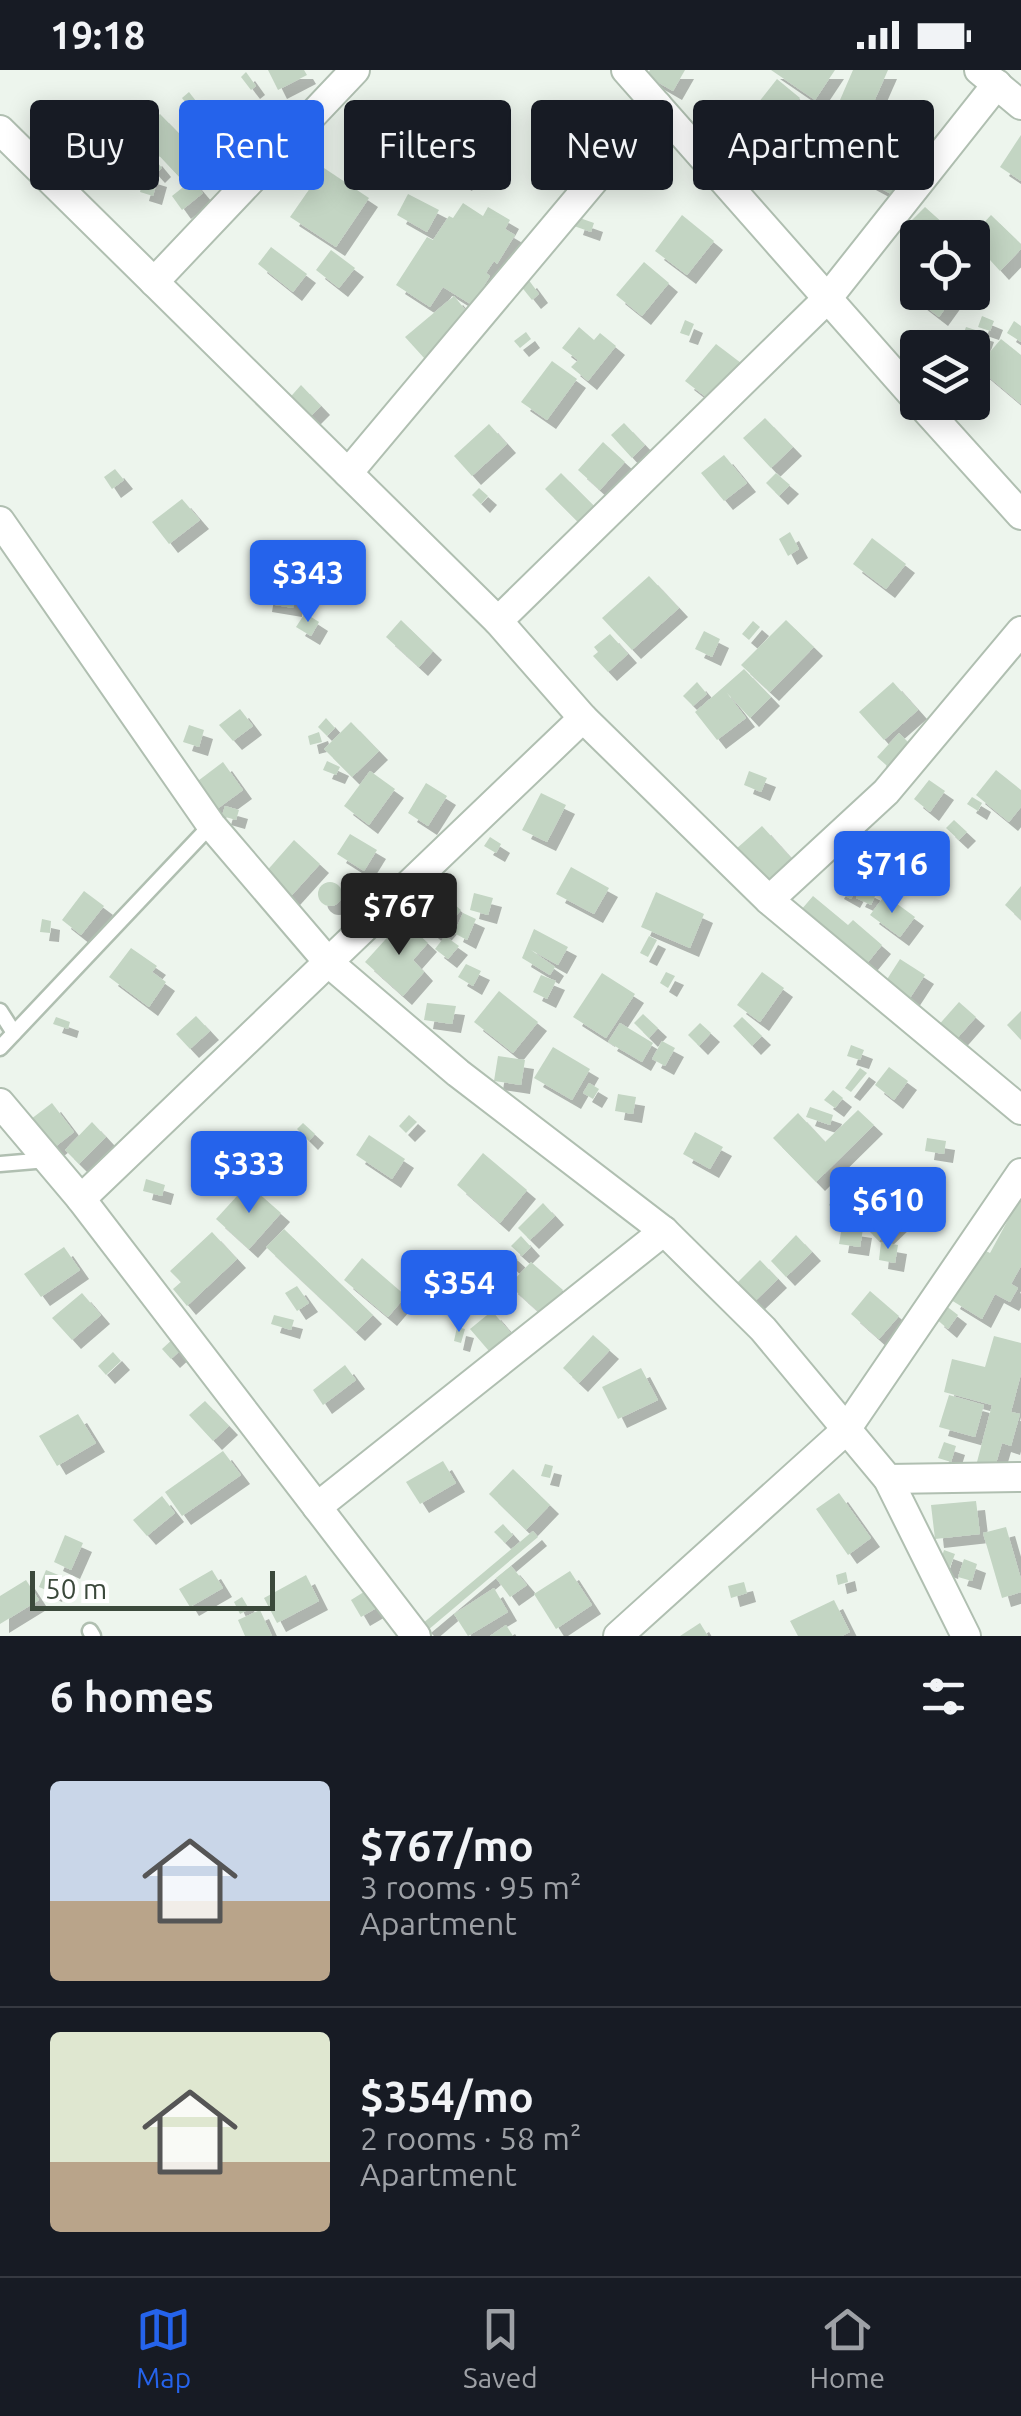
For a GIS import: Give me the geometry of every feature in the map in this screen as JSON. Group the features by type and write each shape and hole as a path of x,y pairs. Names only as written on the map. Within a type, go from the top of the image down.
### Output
{"street":[{"path":"154,282 355,70"},
{"path":"626,70 653,100"},
{"path":"498,620 826,300 988,77 1021,105"},
{"path":"673,123 900,382"},
{"path":"0,130 498,620 582,718 769,900 1021,1110"},
{"path":"348,473 585,190"},
{"path":"934,420 1021,515"},
{"path":"0,521 210,825 329,963 458,1074 664,1232 763,1329 888,1478 966,1636"},
{"path":"769,900 886,792 1021,630"},
{"path":"80,1199 582,718"},
{"path":"0,1103 80,1199 416,1636"},
{"path":"618,1636 846,1431 1021,1173"},
{"path":"317,1507 664,1232"},
{"path":"888,1478 1021,1477"}],"lane":[{"path":"0,1048 210,825"},
{"path":"0,1011 14,1033"},
{"path":"0,1164 48,1160"}],"building":[{"path":"268,70 304,70 307,75 278,90"},
{"path":"650,70 685,70 673,91 647,76"},
{"path":"771,70 835,70 815,100"},
{"path":"853,70 888,70 875,100 840,100"},
{"path":"246,72 256,86 251,90 241,77"},
{"path":"777,79 800,98 798,100 760,100"},
{"path":"159,115 179,133 179,177 159,156"},
{"path":"1021,135 1021,181 1000,167"},
{"path":"324,168 344,181 344,190 357,190 369,198 336,247 290,217 309,190 324,190"},
{"path":"180,190 203,193 182,210 172,196"},
{"path":"408,194 439,210 427,232 397,215"},
{"path":"463,203 483,216 488,207 510,220 505,229 515,235 497,264 494,261 486,273 490,276 472,305 443,287 430,307 396,285 427,237 433,240"},
{"path":"925,207 940,220 912,220"},
{"path":"682,215 714,241 687,275 655,251"},
{"path":"991,215 1021,244 1021,249 1000,271 990,260 990,220 986,220"},
{"path":"577,217 594,223 591,232 574,226"},
{"path":"271,247 307,274 293,292 258,264"},
{"path":"331,250 355,268 339,288 316,270"},
{"path":"644,262 669,283 642,316 616,295"},
{"path":"528,279 539,294 532,300 520,285"},
{"path":"454,296 473,319 425,359 405,337"},
{"path":"982,316 994,321 990,331 978,327"},
{"path":"685,320 694,324 689,336 680,333"},
{"path":"1014,321 1021,326 1021,342 1007,333"},
{"path":"579,327 594,340 600,333 616,346 588,381 571,367 578,360 562,348"},
{"path":"526,332 531,339 520,348 514,341"},
{"path":"1001,339 1021,355 1021,404 990,378 990,352"},
{"path":"716,344 745,366 715,404 685,381"},
{"path":"552,361 577,379 547,420 521,402"},
{"path":"301,385 321,406 306,421 286,402"},
{"path":"765,418 793,447 771,468 743,438"},
{"path":"624,423 645,445 632,458 611,435"},
{"path":"489,424 507,444 472,476 454,456"},
{"path":"603,442 625,462 600,490 578,470"},
{"path":"724,455 747,483 724,501 701,473"},
{"path":"115,469 124,480 112,489 104,477"},
{"path":"561,473 594,506 578,522 545,489"},
{"path":"776,473 790,485 779,496 766,483"},
{"path":"479,488 488,496 481,504 472,495"},
{"path":"182,499 200,520 169,544 152,522"},
{"path":"790,532 799,549 788,556 779,539"},
{"path":"872,538 906,564 886,589 853,564"},
{"path":"338,543 351,560 317,587 305,570"},
{"path":"268,572 298,576 293,608 263,603"},
{"path":"649,576 679,608 632,650 602,618"},
{"path":"305,613 319,622 311,636 296,627"},
{"path":"401,620 433,651 419,667 386,637"},
{"path":"786,620 814,647 770,692 741,665"},
{"path":"753,621 760,627 749,640 742,634"},
{"path":"704,631 720,639 712,657 695,649"},
{"path":"610,634 628,654 608,672 593,656 598,652 594,647"},
{"path":"744,669 771,697 750,718 727,693 746,718 717,740 695,712"},
{"path":"697,682 707,694 693,706 683,696"},
{"path":"893,682 918,710 884,740 859,712"},
{"path":"240,709 253,726 233,741 219,725"},
{"path":"326,718 335,728 327,736 318,727"},
{"path":"351,722 379,751 352,777 324,749"},
{"path":"189,725 204,730 199,747 183,742"},
{"path":"319,732 322,742 310,745 308,736"},
{"path":"899,733 915,749 894,772 877,757"},
{"path":"327,761 340,767 336,775 323,770"},
{"path":"223,762 243,790 198,823 178,796"},
{"path":"996,770 1021,790 1021,807 1009,822 976,795"},
{"path":"370,771 395,789 369,825 344,806"},
{"path":"749,771 767,778 761,792 744,785"},
{"path":"929,780 945,791 930,812 914,799"},
{"path":"426,783 447,796 428,826 408,813"},
{"path":"541,793 566,805 547,842 522,830"},
{"path":"972,797 982,803 978,811 967,804"},
{"path":"225,806 239,810 236,820 222,816"},
{"path":"954,820 967,832 959,840 946,828"},
{"path":"762,826 791,858 766,882 736,849"},
{"path":"350,834 377,850 364,871 337,854"},
{"path":"490,837 501,844 496,853 484,846"},
{"path":"294,840 320,864 283,905 257,882"},
{"path":"571,867 609,888 594,914 556,894"},
{"path":"844,874 860,883 851,899 835,890"},
{"path":"330,882 342,894 330,906 318,894"},
{"path":"1021,886 1021,920 1005,905"},
{"path":"359,887 370,891 367,899 356,896"},
{"path":"862,887 876,894 871,905 856,898"},
{"path":"436,889 461,910 438,937 413,915"},
{"path":"84,891 104,906 81,935 62,920"},
{"path":"656,892 704,914 690,948 641,927"},
{"path":"474,893 493,898 488,915 470,910"},
{"path":"885,895 915,917 900,937 870,915"},
{"path":"813,896 848,925 853,920 882,945 860,972 795,917"},
{"path":"463,913 476,919 467,940 454,933"},
{"path":"42,919 51,921 50,933 40,932"},
{"path":"403,920 428,943 413,960 424,972 403,996 365,962"},
{"path":"534,929 568,947 558,965 531,950 555,967 550,975 522,958"},
{"path":"445,936 459,946 448,959 435,949"},
{"path":"649,936 657,940 648,957 640,953"},
{"path":"131,948 157,966 152,972 166,982 149,1007 109,977"},
{"path":"900,959 925,975 908,1001 884,984"},
{"path":"466,964 481,971 473,986 458,977"},
{"path":"666,972 675,976 668,988 660,983"},
{"path":"762,972 784,988 760,1022 737,1005"},
{"path":"602,973 635,994 606,1038 573,1017"},
{"path":"541,975 556,981 547,999 533,992"},
{"path":"499,991 538,1022 513,1053 474,1022"},
{"path":"959,1002 976,1017 953,1043 936,1028"},
{"path":"427,1003 456,1006 452,1024 424,1020"},
{"path":"1021,1011 1021,1040 1007,1025"},
{"path":"643,1014 658,1028 649,1038 634,1023"},
{"path":"196,1016 210,1031 190,1049 176,1034"},
{"path":"56,1017 70,1022 68,1029 53,1024"},
{"path":"742,1017 762,1036 752,1046 733,1026"},
{"path":"620,1023 653,1043 642,1062 608,1042"},
{"path":"700,1023 711,1033 699,1046 688,1035"},
{"path":"662,1041 675,1048 665,1066 652,1059"},
{"path":"851,1045 864,1050 860,1060 847,1056"},
{"path":"553,1047 590,1069 572,1100 534,1078"},
{"path":"498,1056 525,1060 521,1085 494,1081"},
{"path":"889,1067 908,1081 894,1100 875,1085"},
{"path":"860,1068 867,1073 851,1092 845,1088"},
{"path":"589,1083 599,1089 593,1099 583,1093"},
{"path":"833,1090 843,1098 835,1108 824,1100"},
{"path":"618,1094 636,1097 633,1114 615,1111"},
{"path":"52,1103 74,1132 41,1158 18,1129"},
{"path":"810,1107 833,1115 830,1125 806,1117"},
{"path":"858,1110 874,1125 816,1182 773,1138 798,1113 825,1142"},
{"path":"409,1115 417,1122 406,1133 399,1126"},
{"path":"92,1122 106,1137 79,1164 65,1150"},
{"path":"303,1123 315,1134 309,1141 297,1129"},
{"path":"695,1132 723,1147 710,1169 683,1154"},
{"path":"369,1135 405,1159 392,1179 356,1155"},
{"path":"927,1138 946,1141 944,1154 925,1151"},
{"path":"483,1153 527,1190 500,1223 457,1185"},
{"path":"146,1179 165,1185 162,1196 143,1191"},
{"path":"248,1184 281,1213 249,1249 216,1219"},
{"path":"839,1190 855,1202 844,1217 829,1205"},
{"path":"1021,1196 1021,1266 1011,1284 1018,1288 1010,1302 995,1294 982,1319 951,1300 980,1248 990,1253"},
{"path":"543,1203 555,1216 530,1240 518,1228"},
{"path":"888,1203 903,1218 879,1241 864,1226"},
{"path":"842,1226 863,1229 860,1247 839,1244"},
{"path":"284,1229 373,1315 356,1332 266,1247"},
{"path":"212,1232 237,1259 187,1306 173,1289 181,1282 170,1271"},
{"path":"796,1235 812,1252 786,1277 771,1261"},
{"path":"521,1236 531,1247 522,1256 511,1246"},
{"path":"881,1242 898,1245 895,1263 879,1260"},
{"path":"64,1247 80,1270 41,1297 24,1274"},
{"path":"424,1250 438,1264 432,1270 418,1256"},
{"path":"508,1251 518,1260 512,1266 502,1257"},
{"path":"362,1258 406,1296 388,1317 344,1280"},
{"path":"409,1260 426,1276 418,1284 401,1268"},
{"path":"760,1260 778,1279 753,1303 735,1285"},
{"path":"531,1262 563,1290 541,1314 509,1285"},
{"path":"297,1286 309,1303 297,1311 285,1293"},
{"path":"870,1291 899,1316 879,1339 851,1314"},
{"path":"82,1293 101,1315 72,1340 52,1318"},
{"path":"945,1305 958,1315 948,1329 935,1318"},
{"path":"492,1311 516,1339 495,1358 470,1329"},
{"path":"274,1315 294,1320 291,1330 271,1324"},
{"path":"457,1327 465,1329 461,1343 454,1341"},
{"path":"593,1335 610,1350 579,1383 563,1368"},
{"path":"994,1336 1021,1343 1021,1374 1011,1412 1020,1414 1011,1446 1002,1443 995,1467 977,1462 992,1405 944,1392 952,1359 985,1367"},
{"path":"175,1337 184,1347 171,1359 162,1349"},
{"path":"113,1352 121,1361 106,1375 98,1366"},
{"path":"345,1365 356,1380 323,1405 313,1390"},
{"path":"641,1368 658,1400 618,1419 602,1387"},
{"path":"949,1395 984,1405 975,1437 939,1427"},
{"path":"205,1401 229,1426 213,1441 189,1415"},
{"path":"78,1414 96,1443 57,1466 39,1436"},
{"path":"944,1442 956,1446 951,1462 938,1458"},
{"path":"223,1451 241,1475 182,1516 165,1492"},
{"path":"443,1461 456,1483 420,1504 406,1482"},
{"path":"545,1464 553,1466 550,1478 541,1476"},
{"path":"513,1469 550,1505 526,1530 489,1494"},
{"path":"839,1493 871,1538 848,1555 816,1509"},
{"path":"162,1496 175,1513 147,1536 133,1520"},
{"path":"976,1501 980,1534 935,1539 931,1505"},
{"path":"503,1524 513,1535 505,1543 494,1532"},
{"path":"1006,1527 1021,1592 1002,1598 983,1533"},
{"path":"533,1531 538,1537 428,1630 422,1624"},
{"path":"65,1535 83,1543 71,1570 54,1562"},
{"path":"944,1550 955,1554 949,1570 939,1566"},
{"path":"964,1559 977,1564 972,1581 958,1577"},
{"path":"511,1566 527,1585 510,1597 496,1578"},
{"path":"46,1570 61,1576 53,1593 39,1587"},
{"path":"212,1570 223,1588 190,1607 179,1589"},
{"path":"570,1571 592,1605 556,1629 534,1594"},
{"path":"846,1572 848,1582 838,1585 836,1575"},
{"path":"306,1575 319,1601 277,1623 264,1598"},
{"path":"26,1580 39,1600 0,1624 0,1596"},
{"path":"744,1582 747,1593 731,1598 728,1586"},
{"path":"494,1588 508,1612 468,1636 454,1614"},
{"path":"367,1590 378,1607 361,1617 351,1600"},
{"path":"242,1597 249,1609 240,1614 234,1602"},
{"path":"834,1600 850,1632 842,1636 798,1636 790,1621"},
{"path":"260,1610 272,1636 245,1636 238,1620"},
{"path":"700,1623 708,1636 680,1636"},
{"path":"506,1625 513,1636 490,1636"}]}
